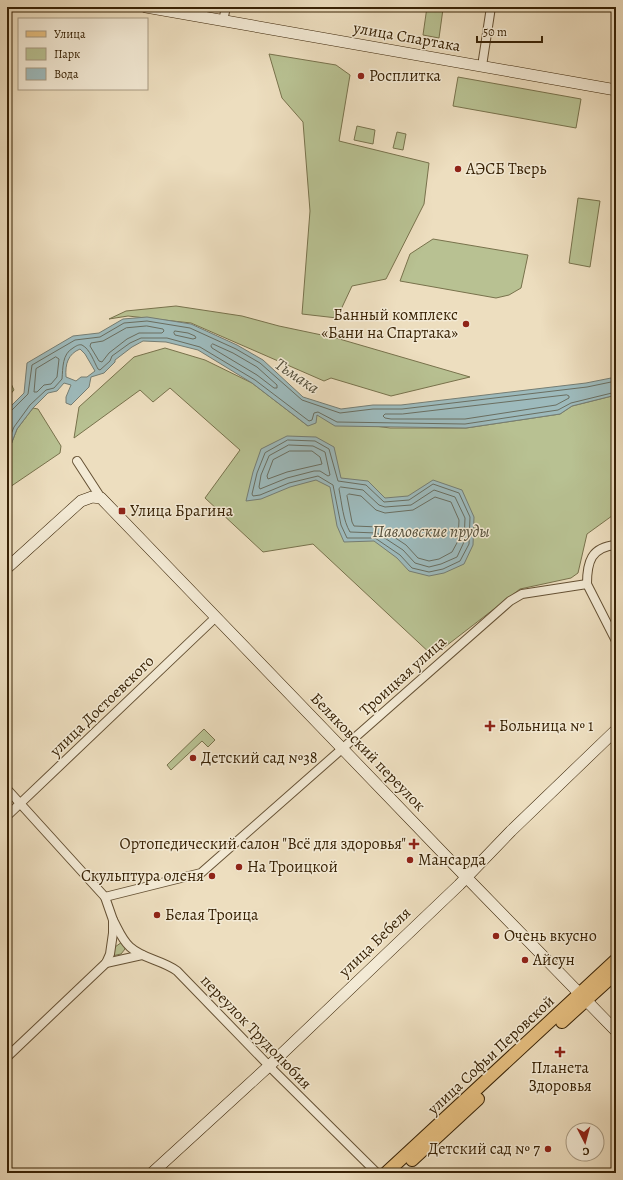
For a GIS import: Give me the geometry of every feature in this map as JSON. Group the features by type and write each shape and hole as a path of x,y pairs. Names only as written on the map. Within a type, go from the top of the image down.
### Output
{"main road":[{"name":"улица Софьи Перовской","path":"398,1173 583,997 616,960"},
{"name":"улица Софьи Перовской","path":"386,1173 583,997 616,973"}],"street":[{"name":"улица Спартака","path":"146,7 616,90"},
{"path":"223,21 226,7"},
{"path":"482,66 491,7"},
{"path":"7,568 81,501 88,498 99,497 77,461"},
{"name":"Беляковский переулок","path":"99,497 616,1030"},
{"path":"616,545 600,549 593,554 587,569 587,584 616,641"},
{"name":"Троицкая улица","path":"106,897 201,873 510,601 522,594 587,584"},
{"name":"улица Достоевского","path":"7,816 216,617"},
{"name":"улица Бебеля","path":"152,1173 269,1066 466,877 510,831 616,730"},
{"path":"7,789 106,897 113,920 113,941 106,962 7,1057"},
{"name":"переулок Трудолюбия","path":"113,920 128,946 142,955 169,965 177,971 376,1173"},
{"path":"106,962 142,955"}],"green space":[{"path":"427,7 443,9 439,38 423,35"},
{"path":"269,54 336,65 350,75 339,141 429,163 424,204 386,279 352,286 337,318 302,314 310,211 303,122 282,98"},
{"path":"458,77 581,99 576,128 453,106"},
{"path":"357,126 375,130 373,144 354,140"},
{"path":"397,132 406,134 403,150 393,148"},
{"path":"578,198 600,201 590,267 569,263"},
{"path":"433,239 528,255 521,288 509,295 496,298 400,281 410,254"},
{"path":"176,306 242,316 279,326 336,338 470,377 391,396 331,378 324,381 191,323 128,316 109,319 126,311"},
{"path":"165,348 205,360 252,383 308,426 317,415 390,428 466,428 560,414 572,406 616,395 616,513 587,534 578,573 571,578 520,589 433,656 313,544 263,552 205,498 240,450 170,388 153,402 140,390 74,438 79,407 134,357"},
{"path":"7,375 14,390 7,398"},
{"path":"33,408 38,409 61,446 60,453 7,489 7,455 17,429"},
{"path":"204,729 215,740 208,747 202,741 171,770 167,765"},
{"path":"122,942 125,944 125,949 121,954 112,956 115,947"}],"water":[{"path":"147,317 191,324 237,345 263,360 303,397 341,409 373,405 401,405 586,383 616,377 616,395 572,406 560,414 466,428 335,426 317,415 316,423 308,426 252,383 198,350 166,342 143,341 132,347 115,360 115,362 104,373 91,377 89,387 71,405 66,403 66,397 71,385 64,383 57,391 48,393 33,408 17,429 7,455 7,410 24,393 27,363 73,336 99,333 123,319","holes":["80,349 85,354 95,371 87,377 81,377 76,381 66,377 66,368 70,357"]},
{"name":"Павловские пруды","path":"287,436 316,437 334,447 341,478 368,481 385,498 408,496 433,480 462,490 474,517 473,545 464,564 444,573 429,576 409,571 397,558 374,541 344,542 337,526 330,487 316,480 290,487 261,499 246,501 253,472 261,449"}],"place":[{"name":"Росплитка","path":"361,76"},
{"name":"АЭСБ Тверь","path":"458,169"},
{"name":"Банный комплекс «Бани на Спартака»","path":"466,324"},
{"name":"Улица Брагина","path":"122,511"},
{"name":"Больница № 1","path":"490,726"},
{"name":"Детский сад №38","path":"193,758"},
{"name":"Ортопедический салон \"Всё для здоровья\"","path":"414,844"},
{"name":"Мансарда","path":"410,860"},
{"name":"На Троицкой","path":"239,867"},
{"name":"Скульптура оленя","path":"212,876"},
{"name":"Белая Троица","path":"157,915"},
{"name":"Очень вкусно","path":"496,936"},
{"name":"Айсун","path":"525,960"},
{"name":"Планета Здоровья","path":"560,1052"},
{"name":"Детский сад № 7","path":"548,1149"}],"water label":[{"name":"Тьмака","path":"297,376"}]}
